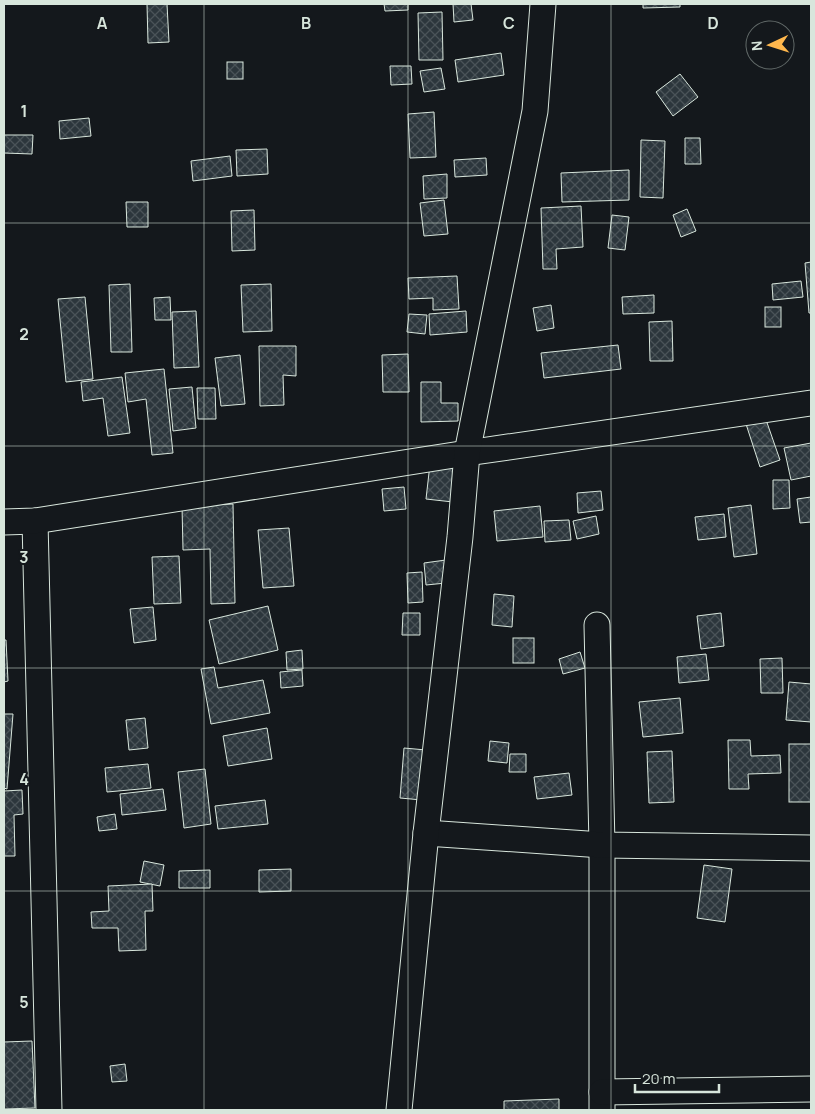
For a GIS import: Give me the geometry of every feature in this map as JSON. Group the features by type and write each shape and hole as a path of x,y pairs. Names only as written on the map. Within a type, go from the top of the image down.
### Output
{"street":[{"path":"400,1110 426,833 468,453 535,112 543,4"},
{"path":"4,522 35,521 468,453 811,403"},
{"path":"35,521 49,1110"},
{"path":"597,625 602,845 602,1101 811,1089"},
{"path":"426,833 602,845 811,848"}],"building":[{"path":"147,4 167,4 169,42 148,43"},
{"path":"384,4 408,4 408,10 385,11"},
{"path":"453,4 471,4 473,20 454,22"},
{"path":"643,4 680,4 680,7 643,8"},
{"path":"442,12 443,60 419,60 418,13"},
{"path":"501,53 504,75 458,82 455,60"},
{"path":"227,62 243,62 243,79 227,79"},
{"path":"390,66 411,66 412,84 391,85"},
{"path":"441,68 445,89 424,92 420,71"},
{"path":"680,74 698,97 673,116 656,92"},
{"path":"434,112 436,157 410,158 408,114"},
{"path":"89,118 91,136 60,139 59,121"},
{"path":"4,135 33,135 32,154 4,153"},
{"path":"685,138 700,138 701,164 685,164"},
{"path":"641,140 665,141 663,198 640,197"},
{"path":"267,149 268,174 237,176 236,150"},
{"path":"230,156 232,176 193,181 191,161"},
{"path":"486,158 487,175 455,177 454,160"},
{"path":"629,170 629,200 562,202 561,173"},
{"path":"447,174 447,198 424,199 423,176"},
{"path":"444,200 448,234 424,236 420,203"},
{"path":"126,202 148,202 148,227 127,227"},
{"path":"581,206 583,247 556,249 557,269 543,269 541,208"},
{"path":"687,209 696,231 681,237 673,215"},
{"path":"254,210 255,250 232,251 231,211"},
{"path":"612,215 629,217 625,250 608,248"},
{"path":"811,262 811,313 809,313 805,263"},
{"path":"457,276 459,309 433,310 433,298 409,299 408,278"},
{"path":"801,281 803,297 773,300 772,284"},
{"path":"130,284 132,352 111,352 109,285"},
{"path":"271,284 272,331 243,332 241,285"},
{"path":"654,295 654,313 623,314 622,297"},
{"path":"85,297 93,379 66,382 58,299"},
{"path":"170,297 171,320 155,320 154,298"},
{"path":"551,305 554,328 537,331 533,308"},
{"path":"765,307 781,307 781,327 765,327"},
{"path":"196,311 199,367 174,368 172,312"},
{"path":"466,311 467,332 430,335 429,314"},
{"path":"409,314 427,315 425,334 407,332"},
{"path":"672,321 673,361 650,361 649,322"},
{"path":"618,345 621,369 544,378 541,353"},
{"path":"259,346 296,346 296,376 283,375 284,405 260,406"},
{"path":"408,354 409,392 383,392 382,355"},
{"path":"240,355 245,404 221,406 215,358"},
{"path":"164,369 173,453 152,455 146,399 128,402 125,373"},
{"path":"122,377 130,433 108,436 103,398 83,401 81,382"},
{"path":"421,382 441,382 441,403 458,403 458,421 421,422"},
{"path":"192,387 196,428 173,431 169,389"},
{"path":"197,388 215,388 216,419 198,419"},
{"path":"764,414 780,460 760,467 745,421"},
{"path":"811,443 811,476 791,480 784,448"},
{"path":"430,464 456,467 453,502 426,499"},
{"path":"773,480 789,480 790,508 773,509"},
{"path":"404,487 406,509 384,511 382,489"},
{"path":"601,491 603,510 578,513 577,493"},
{"path":"811,497 811,522 800,523 797,499"},
{"path":"233,504 235,603 211,604 210,549 183,550 182,506"},
{"path":"751,505 757,554 734,557 728,508"},
{"path":"540,506 543,537 497,541 494,511"},
{"path":"724,514 726,537 698,540 695,517"},
{"path":"596,516 599,534 577,539 573,521"},
{"path":"569,520 571,540 545,542 544,521"},
{"path":"289,528 294,586 263,588 258,530"},
{"path":"179,556 181,603 154,604 152,557"},
{"path":"453,559 456,582 426,585 424,563"},
{"path":"422,572 423,602 408,603 407,573"},
{"path":"494,594 514,596 512,627 492,625"},
{"path":"268,606 278,650 219,664 209,620"},
{"path":"153,607 156,640 134,643 130,609"},
{"path":"403,613 420,613 420,635 402,635"},
{"path":"721,613 724,646 701,649 697,616"},
{"path":"513,638 534,638 534,663 513,663"},
{"path":"4,640 6,640 8,681 4,682"},
{"path":"302,650 303,669 287,670 286,652"},
{"path":"580,652 585,668 563,674 559,659"},
{"path":"706,654 709,680 679,683 677,657"},
{"path":"782,658 783,693 761,693 760,659"},
{"path":"214,667 218,688 263,680 270,713 211,724 201,669"},
{"path":"302,670 303,686 281,688 280,672"},
{"path":"789,682 811,684 811,722 786,720"},
{"path":"680,698 683,733 643,737 639,702"},
{"path":"4,714 13,714 7,789 4,788"},
{"path":"145,718 148,748 129,750 126,720"},
{"path":"267,728 272,759 228,766 223,736"},
{"path":"728,740 750,740 751,756 780,755 781,773 748,774 749,789 729,789"},
{"path":"490,741 509,743 507,763 488,761"},
{"path":"789,744 811,744 811,802 789,802"},
{"path":"404,748 426,750 422,800 400,798"},
{"path":"672,751 674,802 649,803 647,752"},
{"path":"510,754 526,754 526,772 509,772"},
{"path":"148,764 151,788 107,792 105,768"},
{"path":"205,769 211,824 184,828 178,772"},
{"path":"569,773 572,795 537,799 534,777"},
{"path":"163,789 166,810 122,815 120,794"},
{"path":"22,790 23,814 14,815 15,856 4,856 4,791"},
{"path":"265,800 268,824 218,829 215,806"},
{"path":"115,814 117,829 99,831 97,817"},
{"path":"144,861 164,865 160,886 140,882"},
{"path":"704,865 732,869 725,922 697,918"},
{"path":"291,869 291,891 259,892 259,870"},
{"path":"210,870 210,888 179,888 179,871"},
{"path":"152,884 153,911 145,911 146,950 119,951 118,928 92,928 91,912 109,911 108,886"},
{"path":"32,1041 35,1108 4,1109 4,1042"},
{"path":"125,1064 127,1081 112,1082 110,1066"},
{"path":"559,1099 559,1110 504,1110 504,1101"}]}
